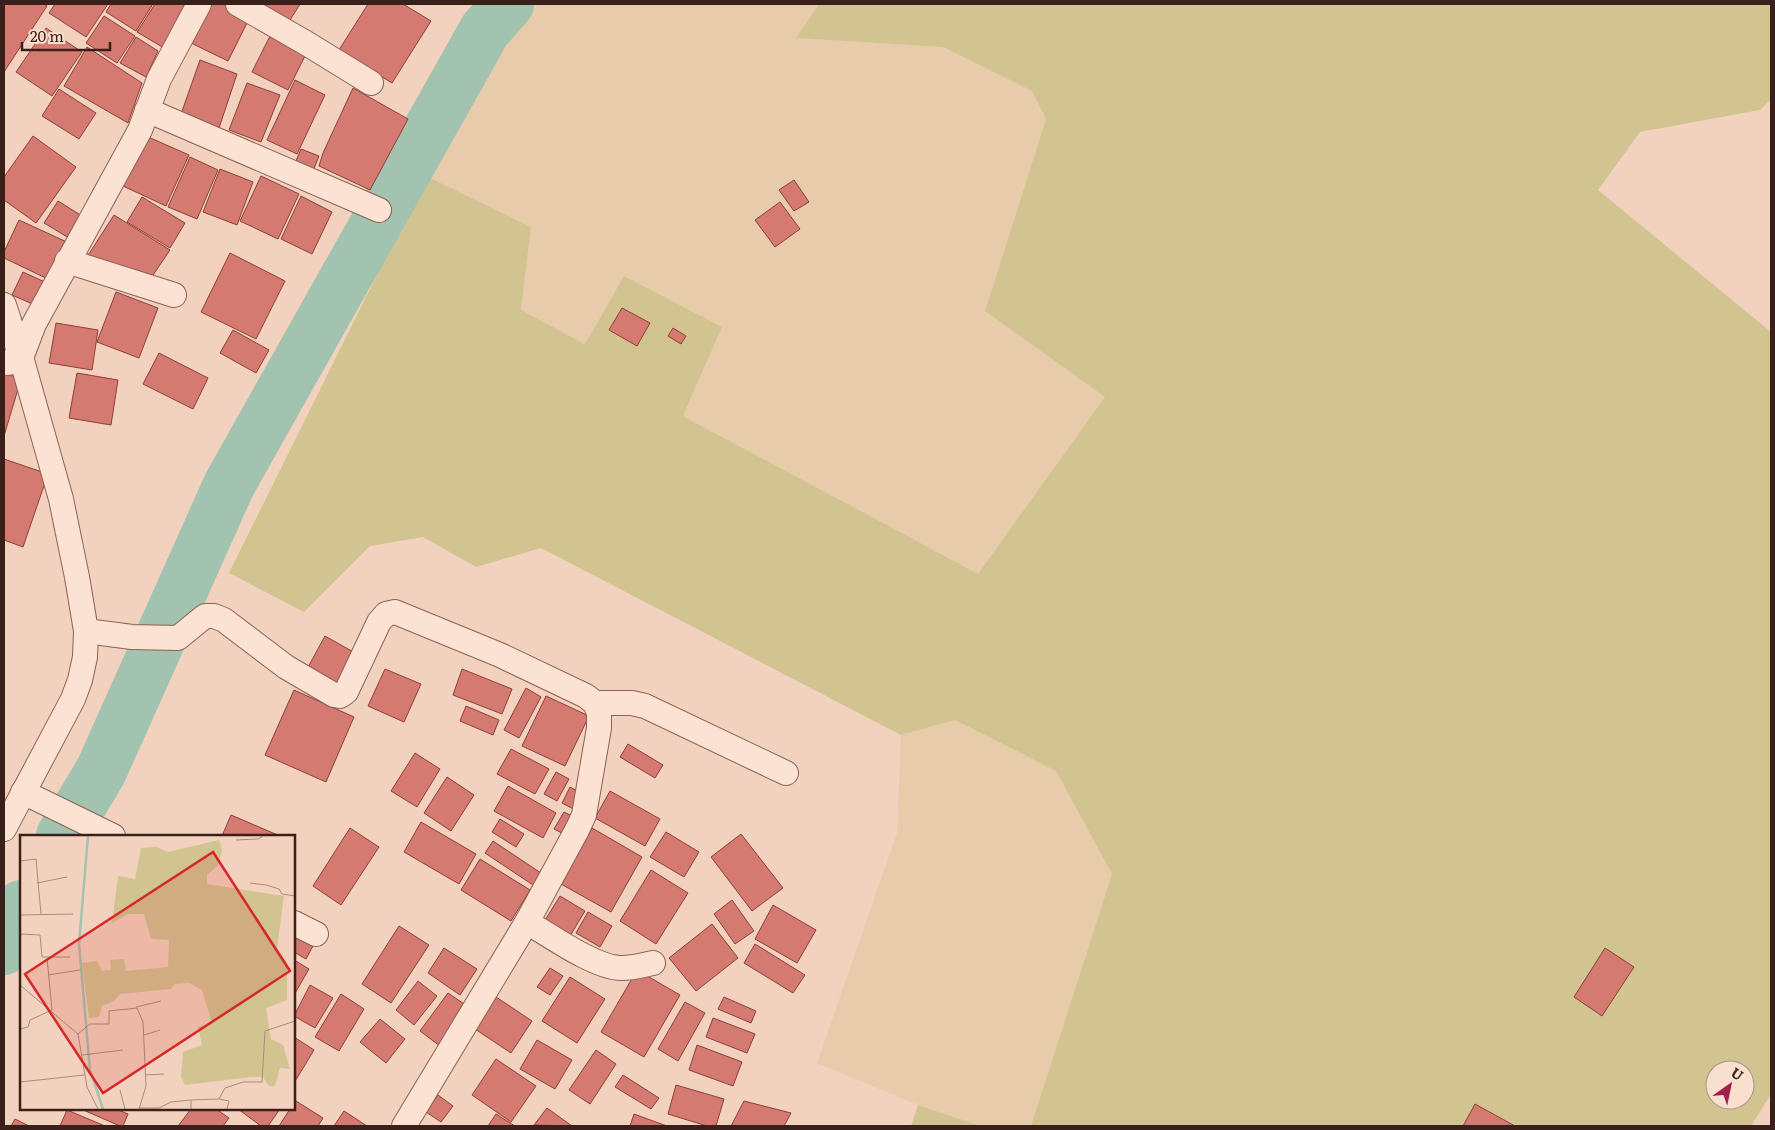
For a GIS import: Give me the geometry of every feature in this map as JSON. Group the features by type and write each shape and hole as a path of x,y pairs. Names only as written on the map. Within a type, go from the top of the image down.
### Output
{"street":[{"path":"12,360 34,324 128,153 140,130 159,79 199,4"},
{"path":"238,4 306,42 371,83"},
{"path":"147,110 379,210"},
{"path":"67,261 174,295"},
{"path":"4,305 12,360 61,499 86,631 85,657 80,680 72,699 4,829"},
{"path":"86,631 132,637 178,638 205,616 214,616 224,620 286,667 334,695 340,696 346,692 380,622 386,614 395,612 500,655 586,696 595,703 599,713 599,728 584,815 527,922 404,1126"},
{"path":"595,703 632,703 646,706 786,773"},
{"path":"24,792 104,832"},
{"path":"527,922 587,957 604,964 620,968 653,963"},
{"path":"295,924 316,934"}],"shaded area":[{"path":"496,4 819,4 797,38 943,47 1032,91 1046,119 985,311 1106,397 978,575 683,416 722,327 624,276 585,344 521,310 531,227 426,176"},
{"path":"819,4 1771,4 1771,99 1760,110 1640,132 1598,190 1771,332 1771,1094 1751,1126 1031,1126 1112,874 1056,771 955,720 901,735 541,548 476,567 423,537 370,546 304,612 229,573 426,176 531,227 521,310 585,344 624,276 722,327 683,416 978,574 1105,397 985,311 1046,119 1032,91 943,47 796,38"},
{"path":"955,720 1056,771 1112,874 1031,1126 981,1126 918,1105 817,1063 897,833 901,735"},
{"path":"918,1105 981,1126 911,1126"}],"building":[{"path":"4,4 44,4 47,6 4,72"},
{"path":"55,4 108,4 86,37 49,13"},
{"path":"111,4 153,4 136,31 106,12"},
{"path":"155,4 192,4 164,48 137,32"},
{"path":"209,4 223,4 250,17 228,61 191,43"},
{"path":"253,4 300,4 287,25"},
{"path":"368,4 403,4 431,21 392,83 339,50"},
{"path":"104,16 135,36 117,63 86,43"},
{"path":"46,28 82,52 52,96 16,72"},
{"path":"270,36 306,54 288,90 252,72"},
{"path":"136,37 158,51 146,77 120,63"},
{"path":"87,47 142,83 128,123 64,86"},
{"path":"200,60 237,74 218,131 180,117"},
{"path":"295,80 325,95 297,154 267,140"},
{"path":"247,83 280,95 261,142 229,130"},
{"path":"353,88 408,119 370,190 319,166 323,153"},
{"path":"59,89 96,113 79,139 42,116"},
{"path":"33,136 76,167 36,223 4,200 4,177"},
{"path":"146,136 189,155 166,206 123,186"},
{"path":"301,149 319,156 311,176 293,168"},
{"path":"190,157 218,170 197,219 168,207"},
{"path":"220,169 253,182 237,225 203,212"},
{"path":"261,176 299,194 278,239 240,221"},
{"path":"794,180 809,202 794,211 779,190"},
{"path":"301,196 332,212 312,254 281,239"},
{"path":"142,197 185,223 170,248 127,222"},
{"path":"58,201 87,219 74,241 44,223"},
{"path":"780,202 800,229 775,247 755,220"},
{"path":"114,215 170,250 147,284 85,260"},
{"path":"19,220 69,243 52,281 4,258 4,252"},
{"path":"230,253 285,281 256,339 201,312"},
{"path":"23,272 47,283 37,306 12,295"},
{"path":"116,292 158,308 139,358 97,342"},
{"path":"622,308 650,323 637,346 609,330"},
{"path":"56,323 98,330 92,370 49,363"},
{"path":"673,328 686,336 681,344 668,336"},
{"path":"233,330 269,350 256,373 220,353"},
{"path":"159,353 208,378 193,409 143,384"},
{"path":"4,373 21,379 4,436"},
{"path":"77,373 118,380 111,425 69,418"},
{"path":"4,459 48,474 23,547 4,540"},
{"path":"325,636 357,654 338,687 307,669"},
{"path":"385,669 421,684 404,722 368,706"},
{"path":"462,669 512,689 502,714 453,695"},
{"path":"526,688 541,697 519,738 504,730"},
{"path":"294,690 354,717 326,782 265,755"},
{"path":"546,696 589,716 565,766 522,746"},
{"path":"466,706 499,720 493,735 460,721"},
{"path":"628,744 663,765 655,778 620,757"},
{"path":"511,749 549,769 535,794 497,774"},
{"path":"415,753 440,769 417,807 391,791"},
{"path":"556,772 569,779 557,801 544,794"},
{"path":"447,777 474,795 451,831 424,813"},
{"path":"508,786 556,813 543,838 494,811"},
{"path":"570,787 587,797 579,812 562,803"},
{"path":"610,791 660,819 645,846 595,818"},
{"path":"564,812 576,818 566,835 554,829"},
{"path":"231,815 278,835 222,835"},
{"path":"500,819 524,834 516,847 492,832"},
{"path":"421,822 476,854 459,884 404,852"},
{"path":"350,828 379,847 341,905 313,886"},
{"path":"592,828 642,857 611,912 561,884"},
{"path":"666,832 699,852 684,877 650,857"},
{"path":"741,834 783,888 752,911 711,857"},
{"path":"493,841 544,875 536,887 485,853"},
{"path":"480,859 530,890 511,921 461,890"},
{"path":"651,870 688,893 656,944 620,921"},
{"path":"560,896 585,911 567,941 542,925"},
{"path":"732,900 754,931 735,944 714,914"},
{"path":"773,905 816,930 797,963 755,939"},
{"path":"588,912 612,926 600,947 576,933"},
{"path":"712,924 738,958 696,991 669,958"},
{"path":"399,926 429,945 391,1003 362,984"},
{"path":"295,933 314,944 306,959 295,953"},
{"path":"755,944 805,975 793,993 744,963"},
{"path":"444,948 477,969 460,995 428,973"},
{"path":"1605,948 1634,967 1602,1016 1574,997"},
{"path":"295,961 309,969 295,993"},
{"path":"550,968 563,976 550,995 537,987"},
{"path":"637,970 680,995 644,1057 601,1032"},
{"path":"570,977 605,999 577,1043 542,1021"},
{"path":"418,981 437,996 414,1025 396,1010"},
{"path":"310,985 333,998 315,1028 295,1017"},
{"path":"448,993 473,1010 444,1049 420,1031"},
{"path":"341,994 364,1009 339,1051 315,1037"},
{"path":"496,997 532,1021 511,1053 475,1029"},
{"path":"724,997 756,1011 751,1023 718,1009"},
{"path":"685,1002 705,1013 678,1061 658,1049"},
{"path":"713,1018 755,1034 747,1053 706,1037"},
{"path":"380,1019 405,1039 386,1063 360,1042"},
{"path":"295,1038 314,1050 295,1081"},
{"path":"537,1040 572,1060 555,1089 520,1069"},
{"path":"697,1045 742,1062 733,1086 689,1070"},
{"path":"596,1050 616,1064 590,1104 569,1090"},
{"path":"496,1059 536,1086 511,1122 472,1095"},
{"path":"623,1075 659,1098 651,1109 615,1087"},
{"path":"676,1085 724,1099 716,1126 707,1126 668,1114"},
{"path":"438,1095 453,1106 441,1122 426,1112"},
{"path":"296,1101 323,1118 318,1126 279,1126 289,1110 295,1110"},
{"path":"744,1101 791,1113 784,1126 731,1126"},
{"path":"1475,1104 1515,1126 1463,1126"},
{"path":"547,1108 572,1126 534,1125"},
{"path":"67,1110 105,1126 60,1126"},
{"path":"83,1110 118,1110 128,1114 123,1126"},
{"path":"190,1110 217,1110 229,1118 223,1126 178,1126"},
{"path":"239,1110 279,1110 268,1126 261,1126"},
{"path":"344,1111 367,1126 334,1126"},
{"path":"496,1114 515,1126 488,1126"},
{"path":"634,1114 667,1126 630,1126"},
{"path":"15,1119 29,1126 11,1126"}],"waterway":[{"path":"63,835 101,771 229,485 485,30 508,4"},
{"path":"4,949 10,925 20,908"}]}
